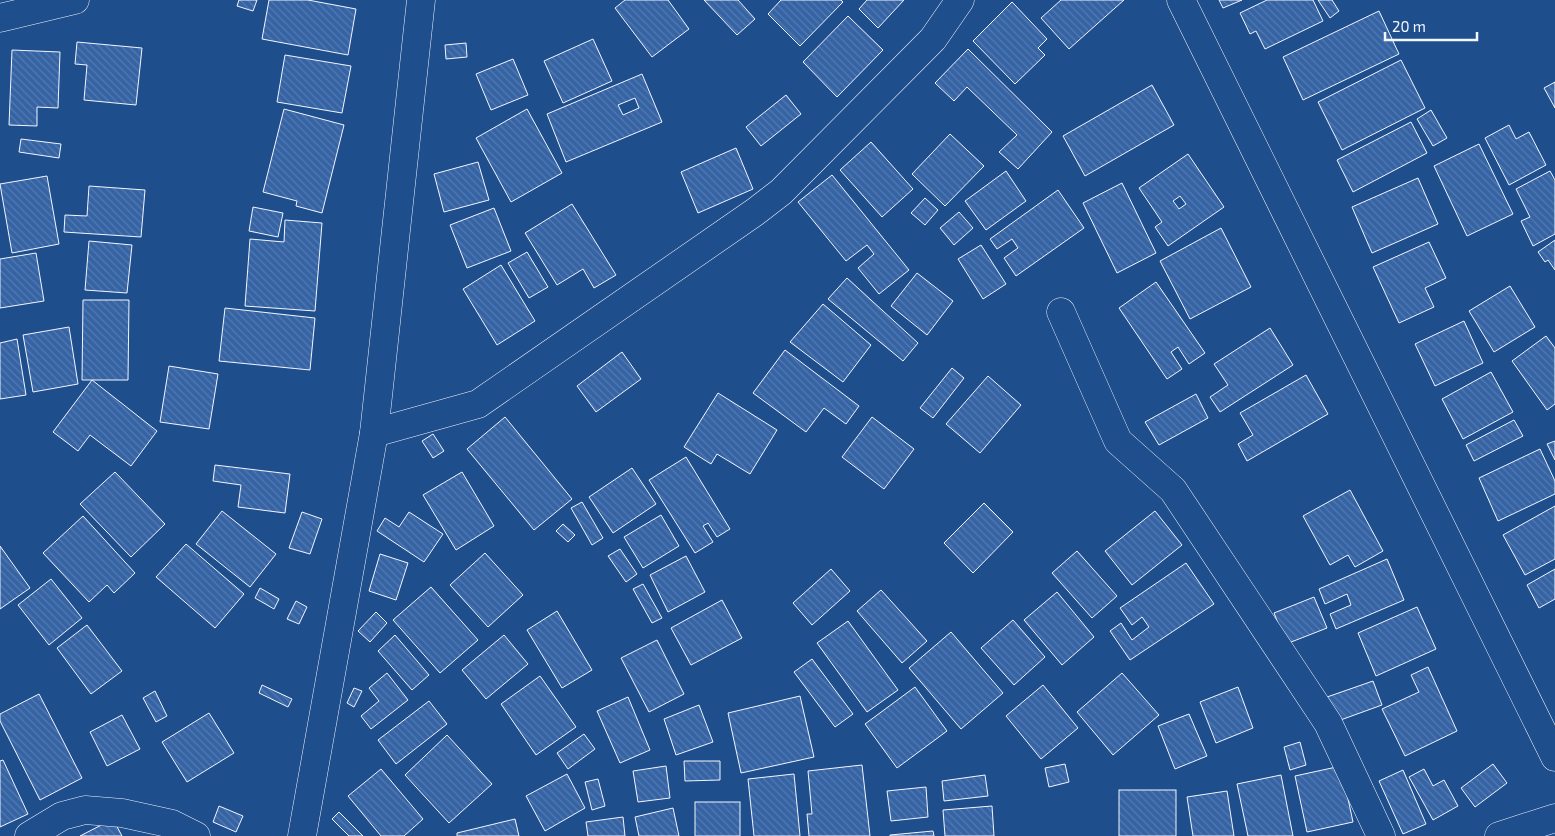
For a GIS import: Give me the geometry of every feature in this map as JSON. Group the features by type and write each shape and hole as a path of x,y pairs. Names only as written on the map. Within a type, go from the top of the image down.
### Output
{"main road":[{"path":"0,18 75,0"},
{"path":"302,836 374,433 421,0"},
{"path":"374,433 478,404 755,212 781,192 933,39 960,0"},
{"path":"1181,0 1555,757"},
{"path":"1061,312 1118,441 1173,490 1295,673 1328,723 1381,836"},
{"path":"29,836 62,816 86,810 122,814 172,824 196,836"},
{"path":"1499,836 1555,818"}],"building":[{"path":"239,0 257,0 253,11 237,6"},
{"path":"269,0 308,0 356,9 348,55 262,39"},
{"path":"625,0 668,0 689,29 652,57 615,8"},
{"path":"704,0 738,0 755,19 737,35"},
{"path":"781,0 841,0 843,2 800,46 768,14"},
{"path":"867,0 904,0 878,28 859,9"},
{"path":"1061,0 1124,0 1069,49 1041,18"},
{"path":"1219,0 1242,0 1223,8"},
{"path":"1267,0 1313,0 1323,21 1265,49 1256,31 1250,34 1240,13"},
{"path":"1318,0 1332,0 1339,11 1330,18"},
{"path":"1012,2 1047,39 1038,48 1045,55 1015,84 973,41"},
{"path":"1379,11 1399,54 1303,100 1283,57"},
{"path":"848,16 883,50 837,97 803,62"},
{"path":"593,39 612,81 563,103 544,61"},
{"path":"77,42 142,48 136,105 84,100 87,65 75,64"},
{"path":"466,43 467,57 446,59 445,45"},
{"path":"968,49 1052,132 1018,169 999,152 1017,135 967,87 954,101 935,83"},
{"path":"12,50 60,52 58,108 37,107 37,126 9,125"},
{"path":"285,55 351,66 342,113 277,102"},
{"path":"513,59 528,95 491,110 476,74"},
{"path":"1401,60 1425,108 1342,150 1318,102"},
{"path":"642,74 662,122 566,162 547,114","holes":["635,98 639,108 623,115 618,105"]},
{"path":"1555,82 1555,108 1544,88"},
{"path":"1152,85 1174,125 1085,176 1063,136"},
{"path":"786,95 801,114 761,146 746,127"},
{"path":"284,109 344,125 322,213 296,206 297,201 263,192"},
{"path":"527,109 562,173 511,202 476,138"},
{"path":"1431,110 1447,138 1433,146 1417,119"},
{"path":"1411,122 1427,153 1353,192 1337,160"},
{"path":"1509,125 1516,139 1529,132 1546,165 1509,185 1485,138"},
{"path":"950,134 984,166 945,206 912,174"},
{"path":"21,139 61,144 59,158 19,152"},
{"path":"871,142 913,189 882,217 840,170"},
{"path":"1479,144 1513,214 1467,236 1434,166"},
{"path":"736,148 753,189 698,213 681,172"},
{"path":"1188,154 1224,207 1168,246 1155,227 1162,222 1139,188","holes":["1180,196 1186,204 1179,209 1173,201"]},
{"path":"478,162 489,200 444,212 434,174"},
{"path":"1006,171 1026,201 986,230 965,201"},
{"path":"1550,171 1555,180 1555,234 1533,246 1521,221 1530,217 1516,189"},
{"path":"832,175 909,270 879,294 858,268 874,254 867,245 846,261 798,202"},
{"path":"47,176 59,244 12,253 0,184"},
{"path":"1418,178 1438,224 1372,253 1352,207"},
{"path":"1122,183 1156,253 1117,273 1083,203"},
{"path":"89,186 145,190 141,237 64,232 65,215 87,216"},
{"path":"1058,190 1084,228 1016,276 1004,258 1018,248 1012,239 997,249 990,239"},
{"path":"925,198 938,210 925,225 911,213"},
{"path":"572,204 616,275 594,288 583,269 557,285 525,233"},
{"path":"253,207 283,213 278,237 249,231"},
{"path":"494,208 511,251 467,268 450,225"},
{"path":"959,212 973,228 954,245 940,228"},
{"path":"285,220 322,223 315,311 245,306 250,239 284,242"},
{"path":"1221,228 1251,287 1190,319 1160,261"},
{"path":"1555,240 1555,270 1548,260 1545,262 1538,252"},
{"path":"89,241 132,245 127,293 85,290"},
{"path":"1429,242 1446,278 1425,288 1434,307 1399,323 1373,267"},
{"path":"981,245 1006,284 983,299 958,259"},
{"path":"527,252 548,287 529,298 508,263"},
{"path":"36,253 44,301 0,308 0,259"},
{"path":"501,265 535,321 497,345 463,289"},
{"path":"917,273 953,301 927,335 891,306"},
{"path":"847,278 918,343 903,361 828,299"},
{"path":"1156,282 1205,353 1189,364 1178,347 1171,352 1182,369 1167,379 1119,308"},
{"path":"1510,286 1535,327 1494,352 1469,311"},
{"path":"83,300 129,300 128,380 82,380"},
{"path":"823,304 871,345 843,382 790,342"},
{"path":"225,308 315,318 310,370 219,361"},
{"path":"1464,321 1483,363 1435,386 1415,344"},
{"path":"69,327 78,384 33,392 23,335"},
{"path":"1270,328 1293,365 1220,412 1210,397 1228,385 1214,364"},
{"path":"1546,336 1555,348 1555,404 1547,410 1512,361"},
{"path":"17,339 26,395 0,399 0,343"},
{"path":"785,350 859,406 846,424 824,408 806,432 753,393"},
{"path":"622,352 641,379 596,412 577,386"},
{"path":"169,366 218,374 209,429 160,422"},
{"path":"952,368 964,378 933,418 920,408"},
{"path":"1491,372 1513,412 1463,439 1442,399"},
{"path":"1306,375 1328,414 1247,461 1238,444 1253,435 1240,413"},
{"path":"988,376 1021,405 980,453 946,424"},
{"path":"92,380 157,431 131,466 90,435 78,451 53,432"},
{"path":"718,393 777,430 750,474 717,454 711,464 684,447"},
{"path":"1196,394 1208,418 1159,445 1145,422"},
{"path":"505,417 572,499 534,530 467,449"},
{"path":"872,417 914,449 884,489 842,457"},
{"path":"1514,420 1523,436 1474,461 1466,445"},
{"path":"433,434 444,451 433,458 422,441"},
{"path":"1555,441 1555,460 1547,444"},
{"path":"1540,449 1555,481 1555,494 1498,521 1479,478"},
{"path":"686,457 730,529 717,537 708,523 703,526 713,542 695,553 649,480"},
{"path":"215,465 290,474 285,513 238,507 241,485 213,481"},
{"path":"632,468 656,504 613,533 589,497"},
{"path":"115,472 165,524 131,557 80,504"},
{"path":"462,472 494,526 456,550 423,495"},
{"path":"1350,490 1383,551 1355,567 1348,555 1330,565 1303,516"},
{"path":"582,502 603,538 592,545 571,508"},
{"path":"984,503 1013,532 973,573 944,543"},
{"path":"1555,506 1555,559 1525,575 1503,535"},
{"path":"222,511 276,554 250,587 196,544"},
{"path":"1155,511 1182,545 1132,585 1105,551"},
{"path":"302,512 322,519 310,554 289,548"},
{"path":"409,512 443,534 424,562 377,531 385,518 399,527"},
{"path":"661,515 679,546 643,568 624,537"},
{"path":"83,516 135,573 114,593 107,585 89,602 43,553"},
{"path":"563,524 575,535 568,542 556,531"},
{"path":"186,544 244,594 215,628 156,577"},
{"path":"0,546 30,588 0,609"},
{"path":"620,549 637,574 626,582 608,556"},
{"path":"1077,551 1117,596 1092,618 1052,573"},
{"path":"485,553 523,595 488,627 450,585"},
{"path":"380,554 408,563 396,600 369,591"},
{"path":"686,556 705,592 668,612 650,575"},
{"path":"1387,559 1404,600 1336,629 1330,614 1351,605 1347,594 1325,604 1319,589"},
{"path":"1186,563 1214,604 1130,660 1110,631 1121,623 1132,640 1149,627 1142,617 1132,625 1120,608"},
{"path":"831,569 850,591 812,625 793,603"},
{"path":"1555,569 1555,599 1539,608 1527,585"},
{"path":"51,579 82,618 49,645 18,605"},
{"path":"643,584 662,618 652,623 633,589"},
{"path":"431,587 478,640 440,673 393,620"},
{"path":"260,588 279,599 274,609 255,598"},
{"path":"881,590 927,641 902,663 857,611"},
{"path":"1057,592 1094,637 1062,665 1024,620"},
{"path":"1314,597 1327,628 1286,644 1274,613"},
{"path":"722,600 742,638 691,665 671,628"},
{"path":"296,601 307,607 299,624 287,619"},
{"path":"1417,607 1436,649 1376,676 1358,633"},
{"path":"557,611 592,670 562,688 527,630"},
{"path":"376,612 387,623 370,642 358,631"},
{"path":"1013,620 1045,657 1014,685 981,648"},
{"path":"848,621 898,690 867,712 817,643"},
{"path":"87,625 122,671 91,694 57,648"},
{"path":"951,632 1003,693 961,729 909,668"},
{"path":"395,635 429,675 412,690 378,651"},
{"path":"504,635 528,664 486,699 462,670"},
{"path":"657,640 684,694 649,712 621,658"},
{"path":"812,659 853,714 835,727 794,672"},
{"path":"1428,667 1457,731 1405,756 1382,709 1419,692 1411,675"},
{"path":"387,673 408,700 371,729 361,716 379,701 369,688"},
{"path":"1122,673 1159,715 1113,755 1077,712"},
{"path":"540,676 576,727 536,755 501,704"},
{"path":"1373,681 1382,705 1335,722 1327,697"},
{"path":"262,685 292,699 288,707 259,693"},
{"path":"1043,685 1078,728 1041,759 1006,716"},
{"path":"915,687 947,731 897,768 865,724"},
{"path":"1238,687 1253,728 1216,743 1200,702"},
{"path":"354,688 362,691 354,707 347,703"},
{"path":"155,691 167,716 156,722 143,698"},
{"path":"39,694 82,778 40,800 0,721 0,714"},
{"path":"800,696 814,757 741,773 728,713"},
{"path":"628,697 650,750 620,763 597,711"},
{"path":"429,701 447,724 396,764 378,740"},
{"path":"699,705 713,742 676,755 664,719"},
{"path":"209,713 234,753 187,782 162,742"},
{"path":"1189,714 1207,756 1175,769 1158,726"},
{"path":"122,715 140,749 107,766 90,732"},
{"path":"584,734 595,749 568,769 557,753"},
{"path":"447,735 492,784 449,823 405,775"},
{"path":"1300,742 1306,765 1290,770 1284,747"},
{"path":"3,760 28,814 0,827 0,761"},
{"path":"684,761 720,761 720,780 685,781"},
{"path":"1065,764 1069,782 1049,787 1045,768"},
{"path":"1493,764 1507,783 1475,807 1461,788"},
{"path":"862,765 870,836 809,836 807,814 812,814 808,771"},
{"path":"666,766 670,798 638,802 633,771"},
{"path":"1341,766 1353,822 1307,832 1295,776"},
{"path":"381,769 423,819 404,836 381,836 348,796"},
{"path":"1424,769 1433,786 1444,780 1458,806 1433,820 1409,777"},
{"path":"1403,770 1426,824 1403,834 1379,781"},
{"path":"567,774 585,808 545,831 526,796"},
{"path":"794,774 800,836 754,836 748,779"},
{"path":"985,775 988,796 944,801 942,781"},
{"path":"1281,775 1293,836 1248,836 1237,784"},
{"path":"598,779 605,806 592,810 585,782"},
{"path":"926,787 928,817 891,821 887,791"},
{"path":"1119,790 1176,790 1176,836 1119,836"},
{"path":"1227,791 1234,836 1193,836 1187,797"},
{"path":"695,802 740,802 740,836 695,836"},
{"path":"219,806 243,816 236,832 213,822"},
{"path":"992,806 994,836 945,836 943,810"},
{"path":"673,808 679,836 639,836 635,817"},
{"path":"339,812 363,836 349,836 332,819"},
{"path":"623,817 625,836 588,836 586,822"},
{"path":"113,819 122,836 80,836"},
{"path":"515,819 519,836 457,836 457,833"},
{"path":"933,831 934,836 890,836 890,835"}]}
